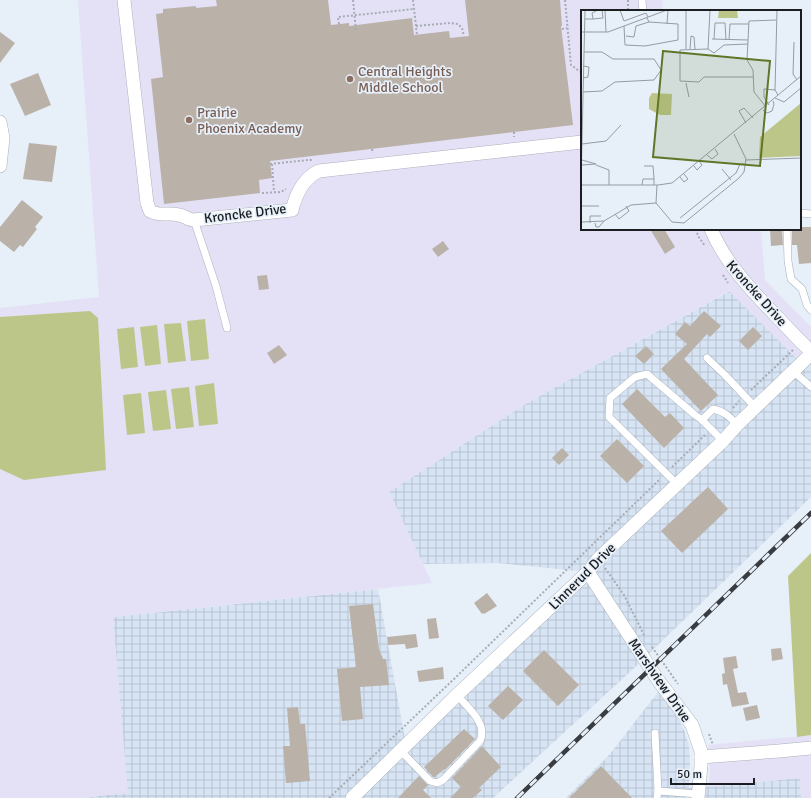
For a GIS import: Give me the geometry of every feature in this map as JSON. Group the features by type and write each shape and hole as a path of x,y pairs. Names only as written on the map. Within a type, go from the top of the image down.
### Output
{"street":[{"name":"Kroncke Drive","path":"124,0 148,208 156,214 177,214 187,219 194,220 292,210 296,197 308,179 313,174 326,169 581,142"},
{"path":"0,122 3,138 0,166"},
{"name":"Kroncke Drive","path":"710,230 724,257 737,273 811,353"},
{"name":"Linnerud Drive","path":"352,798 457,695 588,572 598,559 723,441 755,407 794,372 811,353"},
{"name":"Marshview Drive","path":"588,572 658,680 692,725 701,757 699,796"},
{"path":"701,757 779,752 811,748"}],"lane":[{"path":"642,0 643,10"},
{"path":"801,213 811,214"},
{"path":"194,220 216,286 227,328"},
{"path":"787,230 788,261 791,279 802,289 807,305 811,310"},
{"path":"707,358 755,407"},
{"path":"794,372 811,387"},
{"path":"677,484 609,417 610,398 635,377 647,374 702,420 723,441"},
{"path":"702,420 713,409 727,414 737,425"},
{"path":"401,751 430,781 437,783 443,780 480,741 484,734 482,726 472,711 457,695"},
{"path":"655,733 657,795 699,796"}],"path":[{"path":"353,0 356,31"},
{"path":"413,0 417,34"},
{"path":"564,1 572,65 581,72"},
{"path":"339,24 338,17 414,9"},
{"path":"416,26 455,23 462,28 464,36"},
{"path":"562,29 568,28"},
{"path":"514,132 514,137"},
{"path":"372,149 373,153"},
{"path":"274,192 271,164 313,160"},
{"path":"727,414 792,350"},
{"path":"329,798 454,679 520,613 711,429"},
{"path":"608,571 624,595 645,637"},
{"path":"649,642 678,685"},
{"path":"706,729 713,744 715,756"}],"shaded area":[{"path":"78,0 662,0 663,10 581,10 581,230 761,230 765,280 811,327 811,354 802,364 729,291 527,403 389,492 432,583 113,617 128,793 80,798 0,798 0,308 99,297"},
{"path":"730,291 802,363 811,354 811,497 631,671 493,798 80,798 127,793 113,617 378,589 406,745 587,572 497,563 423,564 389,492 527,403"},
{"path":"658,692 677,716 689,745 689,788 800,778 801,798 566,798 610,754"},
{"path":"811,735 811,798 801,798 800,778 709,787 710,770 708,745"}],"green space":[{"path":"90,311 98,318 106,470 24,480 0,469 0,317"},
{"path":"205,319 209,359 191,361 187,321"},
{"path":"181,323 186,361 168,363 164,324"},
{"path":"157,325 161,364 145,366 140,327"},
{"path":"134,327 138,367 121,369 117,329"},
{"path":"214,383 218,424 199,426 195,386"},
{"path":"189,387 194,427 176,429 171,389"},
{"path":"166,390 171,429 153,431 148,392"},
{"path":"141,393 145,433 127,435 123,395"},
{"path":"811,553 811,735 797,737 788,576"}],"building":[{"path":"216,0 328,0 331,25 349,23 349,26 412,18 414,35 449,31 450,38 469,36 465,0 560,0 561,26 573,125 270,161 272,178 259,180 260,193 164,204 151,79 163,77 156,14 163,13 163,9 217,6"},
{"path":"0,32 15,43 0,63"},
{"path":"38,73 51,105 25,116 10,84"},
{"path":"29,143 57,146 52,182 23,179"},
{"path":"22,200 43,217 35,227 37,229 23,247 20,245 14,252 0,241 0,227"},
{"path":"801,227 811,227 811,263 799,264 797,245 792,245 792,230 801,230"},
{"path":"651,230 665,230 675,247 665,254"},
{"path":"770,230 782,230 783,245 771,246"},
{"path":"443,241 449,249 438,257 432,249"},
{"path":"267,275 269,289 259,290 257,276"},
{"path":"704,311 721,326 710,337 707,334 684,359 718,395 701,411 661,369 687,344 675,334 685,322 690,326"},
{"path":"753,327 762,336 748,350 739,341"},
{"path":"279,345 287,355 274,364 267,353"},
{"path":"646,346 654,354 644,364 635,356"},
{"path":"637,389 665,417 670,413 684,428 664,448 622,404"},
{"path":"617,439 644,466 627,483 600,456"},
{"path":"562,448 569,455 559,465 552,458"},
{"path":"708,487 728,509 682,553 661,531"},
{"path":"487,593 497,606 482,614 474,603"},
{"path":"373,604 379,649 383,659 386,659 389,685 360,687 363,719 342,721 337,669 356,667 349,606"},
{"path":"436,618 439,638 429,639 427,619"},
{"path":"416,634 418,647 406,649 405,644 388,645 387,637"},
{"path":"781,648 783,659 772,661 771,649"},
{"path":"544,650 579,685 558,706 523,671"},
{"path":"736,656 738,668 733,669 738,693 746,692 749,704 732,707 727,684 723,685 722,674 725,673 723,658"},
{"path":"443,667 444,679 419,682 417,671"},
{"path":"508,686 523,700 503,720 488,706"},
{"path":"757,705 760,718 746,721 743,708"},
{"path":"298,707 300,724 305,724 310,781 286,783 283,746 290,746 287,708"},
{"path":"464,729 475,739 445,770 444,769 433,777 424,767"},
{"path":"482,746 501,767 479,788 482,790 473,798 450,798 461,787 452,778"},
{"path":"601,766 632,798 569,798"},
{"path":"419,776 428,785 423,790 431,798 398,798"}],"railway":[{"path":"517,798 811,513"}],"place":[{"name":"Central Heights Middle School","path":"350,79"},
{"name":"Prairie Phoenix Academy","path":"189,120"}]}
